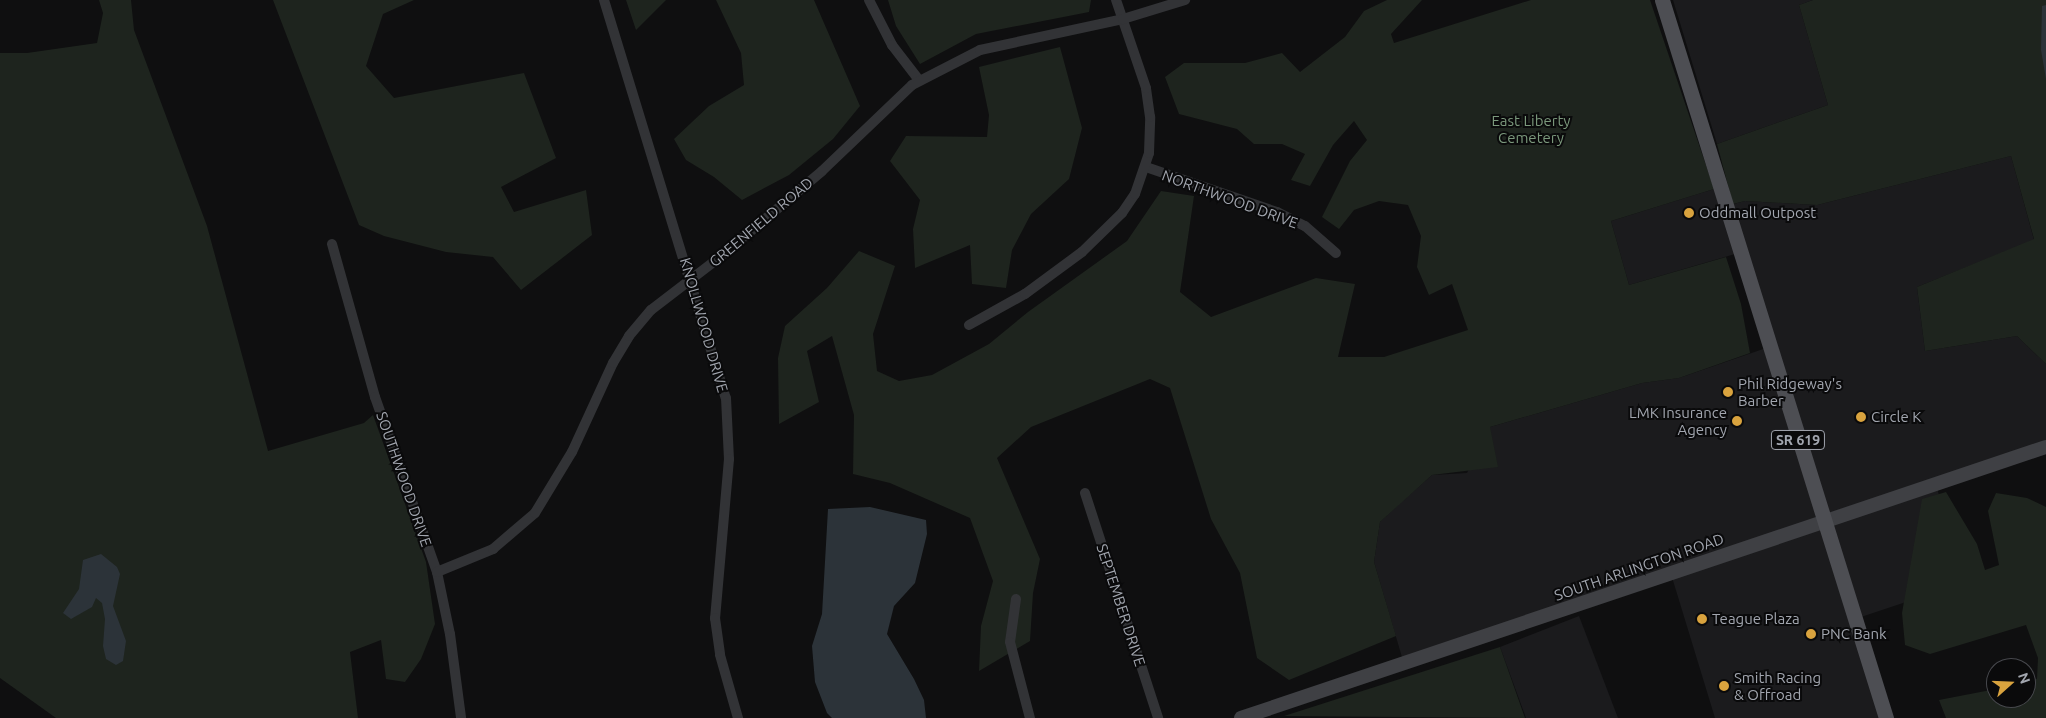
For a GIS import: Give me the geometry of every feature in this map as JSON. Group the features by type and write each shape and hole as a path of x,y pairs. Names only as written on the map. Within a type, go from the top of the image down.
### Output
{"main road":[{"name":"SR 619","path":"1662,0 1822,521 1886,718"},
{"name":"SOUTH ARLINGTON ROAD","path":"1241,718 2046,447"}],"street":[{"name":"KNOLLWOOD DRIVE","path":"604,0 692,279 726,398 728,459 715,618 720,655 738,718"},
{"path":"869,0 892,46 919,80"},
{"path":"969,325 1019,298 1082,252 1128,206 1146,167 1150,133 1148,95 1116,0"},
{"name":"GREENFIELD ROAD","path":"437,572 493,550 534,513 572,452 629,336 666,296 692,279 822,171 919,80 980,50 1122,19 1185,0"},
{"name":"NORTHWOOD DRIVE","path":"1146,167 1277,212 1305,226 1336,252"},
{"name":"SOUTHWOOD DRIVE","path":"332,244 346,299 381,416 437,572 450,634 461,718"},
{"path":"335,303 346,299"},
{"name":"SEPTEMBER DRIVE","path":"1085,493 1158,718"},
{"path":"1016,599 1010,642 1030,718"}],"shaded area":[{"path":"1673,0 1813,0 1799,5 1828,105 1717,144"},
{"path":"2046,5 2046,79 2041,50 2042,6"},
{"path":"2011,156 2034,240 1917,287 1925,351 2017,336 2046,364 2046,447 1936,483 1960,584 1855,619 1886,718 1715,718 1671,574 1404,664 1374,562 1380,522 1432,475 1467,473 1490,427 1642,383 1679,378 1769,347 1726,206 1745,201 1817,205"},
{"path":"1714,189 1735,254 1629,285 1611,221"},
{"path":"870,507 926,520 927,534 915,583 894,606 887,634 914,679 924,700 926,718 832,718 827,713 815,682 812,646 822,614 828,509"},
{"path":"101,554 117,567 120,574 113,606 126,641 123,661 116,665 106,659 103,646 105,619 102,603 96,598 92,607 71,619 63,613 79,589 83,560"},
{"path":"1579,616 1618,718 1526,718 1500,647"}],"green space":[{"path":"99,0 131,0 134,30 207,226 268,451 364,423 373,415 426,562 435,624 421,659 405,682 386,679 381,640 350,652 358,718 56,718 0,678 0,53 27,53 97,43 103,13"},
{"path":"273,0 414,0 383,14 366,66 394,98 524,73 556,158 501,187 514,212 586,190 592,235 521,290 493,257 446,252 384,236 359,225"},
{"path":"626,0 666,0 636,30"},
{"path":"716,0 814,0 860,106 833,139 789,175 742,200 714,177 686,160 674,139 709,106 744,85 741,53"},
{"path":"888,0 1091,0 1089,12 976,34 920,64 896,26"},
{"name":"East Liberty Cemetery","path":"1387,0 1422,0 1391,34 1394,43 1531,0 1650,0 1714,189 1611,221 1629,285 1726,257 1741,304 1750,353 1679,378 1642,383 1490,427 1498,467 1432,475 1380,522 1374,562 1396,636 1289,680 1257,658 1240,573 1211,519 1170,388 1150,379 1031,427 997,458 1040,559 1033,593 1030,641 979,671 981,626 993,581 970,518 890,483 853,474 854,415 832,336 807,351 819,402 779,424 778,358 785,326 827,288 859,251 895,266 873,334 877,371 899,381 932,375 989,344 1028,312 1127,241 1161,191 1194,196 1180,292 1211,317 1316,278 1355,284 1338,357 1384,357 1468,330 1452,284 1429,295 1417,267 1421,236 1408,205 1379,201 1354,210 1339,229 1322,217 1350,161 1367,140 1354,121 1333,145 1310,186 1291,180 1305,154 1282,144 1254,144 1237,129 1179,114 1165,77 1184,63 1245,63 1282,53 1300,72 1345,37 1364,11"},
{"path":"1813,0 2046,0 2046,364 2017,336 1925,351 1917,287 2034,239 2011,156 1817,205 1745,201 1733,204 1717,144 1828,105 1799,5"},
{"path":"1060,47 1082,128 1069,179 1031,214 1012,250 1006,288 972,284 970,245 915,268 913,229 920,200 890,161 906,136 987,137 989,115 979,67"},
{"path":"1946,492 1977,544 1985,570 1999,565 1988,511 1996,493 2027,498 2046,507 2046,718 1946,718 1939,700 1986,691 1986,708 2036,708 2038,658 2026,625 1930,654 1905,645 1902,613 1922,499"},
{"path":"1500,647 1525,718 1284,716"}],"place":[{"name":"Oddmall Outpost","path":"1689,213"},
{"name":"Phil Ridgeway's Barber","path":"1728,392"},
{"name":"Circle K","path":"1861,417"},
{"name":"LMK Insurance Agency","path":"1737,421"},
{"name":"Teague Plaza","path":"1702,619"},
{"name":"PNC Bank","path":"1811,634"},
{"name":"Smith Racing & Offroad","path":"1724,686"}]}
